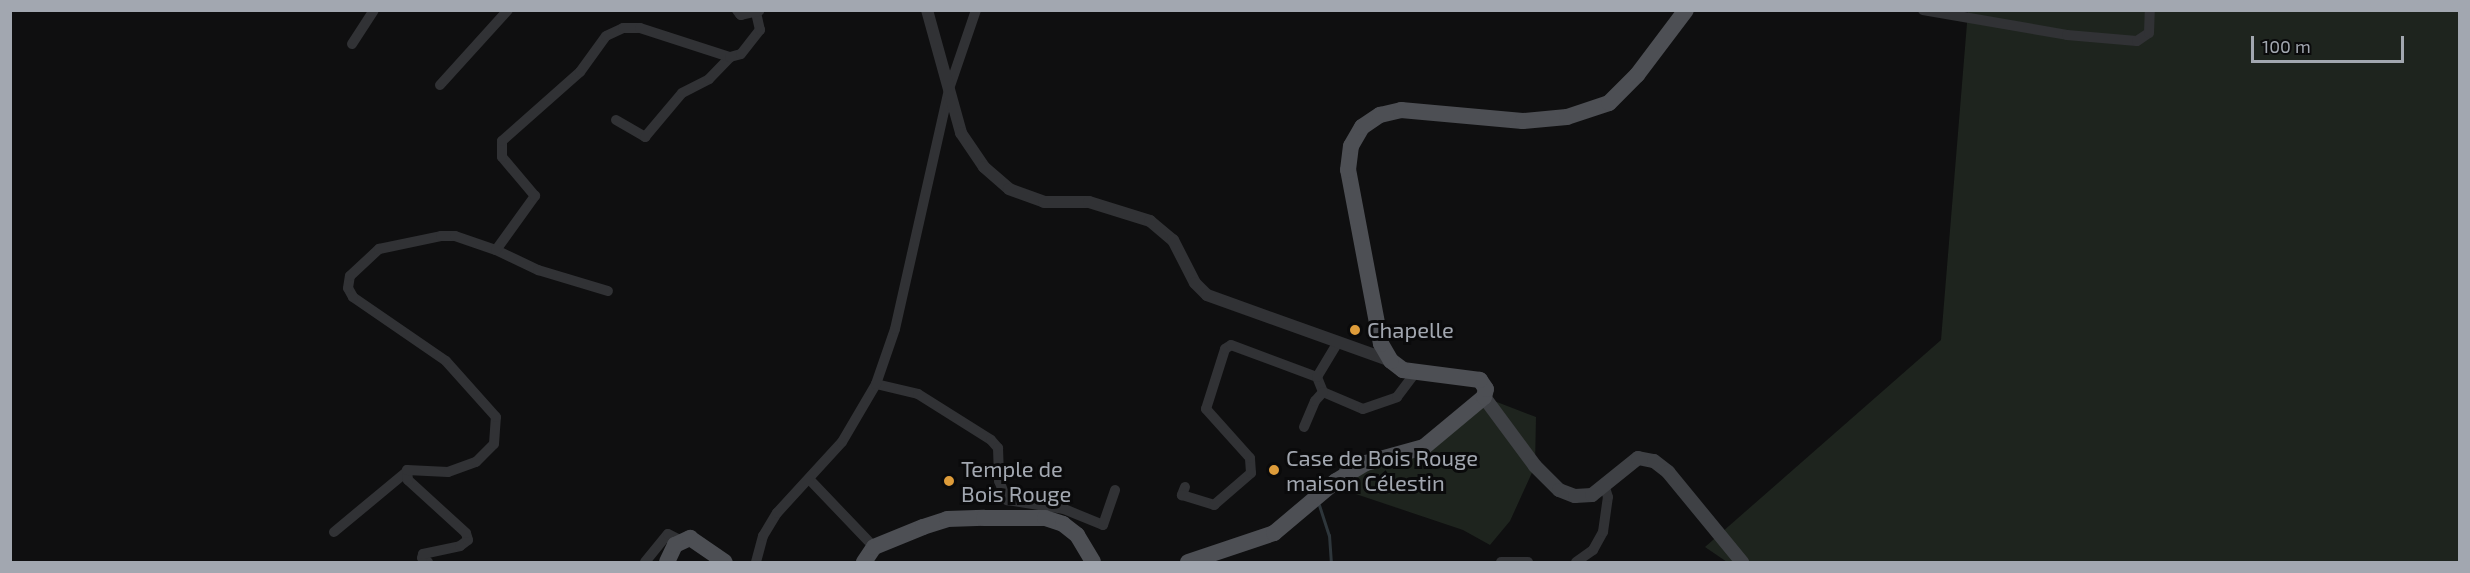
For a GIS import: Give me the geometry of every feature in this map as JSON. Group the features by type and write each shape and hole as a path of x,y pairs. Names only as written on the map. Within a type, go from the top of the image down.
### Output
{"main road":[{"path":"1190,562 1274,533 1336,481 1366,463 1424,447 1484,397 1486,388 1480,380 1470,375 1415,373 1391,361 1381,344 1350,198 1348,170 1351,146 1362,127 1380,115 1401,110 1523,122 1568,117 1609,103 1637,75 1686,10"},
{"path":"1484,397 1534,466 1560,490 1575,496 1592,495 1605,488 1623,467 1638,458 1654,461 1668,472 1743,562"},
{"path":"864,562 874,548 946,519 1044,518 1063,524 1077,536 1093,562"},
{"path":"667,562 681,541 690,538 699,541 725,562"}],"street":[{"path":"352,44 374,10"},
{"path":"440,85 508,10"},
{"path":"616,120 645,137 682,93 709,79 730,57 741,54 760,30 758,12 738,10"},
{"path":"927,10 961,133 984,167 1009,189 1044,202 1089,202 1150,221 1173,240 1203,292 1391,361"},
{"path":"756,562 763,536 777,513 810,480 842,442 876,384 892,339 949,89 976,10"},
{"path":"1923,10 2067,35 2137,40 2149,33 2150,10"},
{"path":"496,250 535,196 502,157 502,141 580,72 606,36 623,28 640,28 730,57"},
{"path":"334,532 411,468 448,472 476,462 495,444 496,417 446,361 353,297 348,288 350,276 379,249 441,236 455,236 496,250 538,270 608,291"},
{"path":"1317,377 1338,342"},
{"path":"1185,487 1182,495 1214,505 1251,473 1250,458 1206,409 1225,350 1231,345 1317,377 1323,392 1363,409 1397,397 1415,373"},
{"path":"876,384 918,394 991,440 998,448 999,482 1007,500 1064,509 1103,525 1115,490"},
{"path":"1304,427 1315,401 1323,392"},
{"path":"405,473 434,507 466,533 468,540 460,546 423,554 422,558 428,562"},
{"path":"810,480 874,548"},
{"path":"1576,562 1593,550 1603,532 1608,497 1605,488"},
{"path":"645,562 668,534 681,541"},
{"path":"1501,562 1528,562"}],"shaded area":[{"path":"1968,11 2459,11 2459,562 1727,562 1705,547 1941,340"},
{"path":"1484,397 1536,417 1535,466 1510,521 1490,545 1463,530 1329,485 1424,447"}],"waterway":[{"path":"1340,469 1357,459"},
{"path":"1314,488 1324,480"},
{"path":"1319,505 1329,535 1331,562"}],"place":[{"name":"Chapelle","path":"1355,330"},
{"name":"Case de Bois Rouge maison Célestin","path":"1274,470"},
{"name":"Temple de Bois Rouge","path":"949,481"}]}
